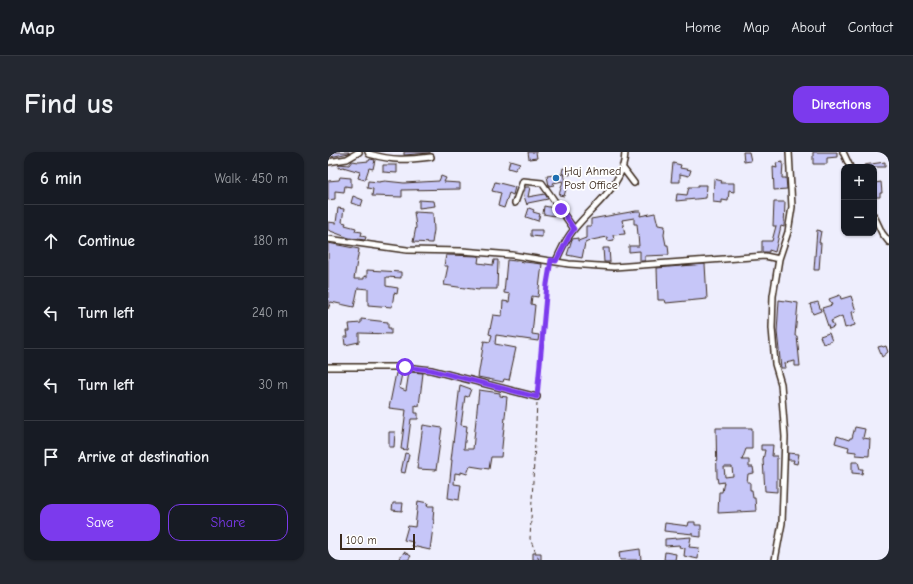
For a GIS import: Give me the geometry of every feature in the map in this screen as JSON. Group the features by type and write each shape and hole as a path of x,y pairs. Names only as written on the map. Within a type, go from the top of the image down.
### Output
{"street":[{"path":"328,162 347,159 359,152"},
{"path":"368,152 387,159 401,161 431,157"},
{"path":"554,260 574,229 612,189 625,161 625,152"},
{"path":"775,560 782,523 785,437 781,384 775,364 772,328 773,296 779,259 788,232 792,207 789,152"},
{"path":"843,152 849,164"},
{"path":"622,167 634,183"},
{"path":"516,203 523,181 542,183 574,229"},
{"path":"877,222 882,233 889,242"},
{"path":"328,239 406,250 462,251 554,260 569,264 614,266 765,256 779,259"},
{"path":"328,367 405,367 431,370 537,397"}],"path":[{"path":"539,560 530,539 534,440 547,284 554,260"}],"building":[{"path":"328,152 349,152 349,153 328,157"},
{"path":"404,152 430,152 430,153 404,155"},
{"path":"528,152 536,152 537,158 529,159"},
{"path":"743,152 749,152 751,161 744,162"},
{"path":"813,152 837,152 837,157 827,158 827,164 813,164"},
{"path":"370,159 375,160 373,169 369,168 365,180 358,178 360,172 343,167 338,168 339,164 349,165 352,161 369,161"},
{"path":"510,160 520,163 515,170 508,168"},
{"path":"783,162 782,178 786,178 787,189 774,190 773,167 777,168 776,163"},
{"path":"885,162 885,167 877,167 877,164 871,164"},
{"path":"673,163 681,165 680,168 691,170 689,176 680,174 680,182 671,182"},
{"path":"383,165 397,165 397,173 383,172"},
{"path":"563,168 571,171 570,175 564,174 567,186 564,196 559,195 563,181 553,183 554,185 549,186 547,176 563,174"},
{"path":"441,176 446,178 444,182 460,183 460,189 402,190 402,197 372,196 373,189 367,188 368,181 404,183 439,181"},
{"path":"340,177 351,178 351,187 345,186 344,192 335,191 335,199 328,200 328,181 339,180"},
{"path":"714,179 722,181 721,183 734,183 734,192 729,191 728,201 722,200 722,203 713,202"},
{"path":"495,182 515,187 513,195 509,193 504,208 498,206 501,193 492,191"},
{"path":"881,182 882,193 880,193 880,197 877,197 877,183"},
{"path":"698,185 707,185 706,198 676,201 677,194 687,195 689,187 698,187"},
{"path":"525,187 530,187 528,197 545,194 548,199 528,203 527,205 524,196"},
{"path":"353,196 363,200 361,206 351,203"},
{"path":"419,200 434,201 435,206 419,208"},
{"path":"774,202 785,202 784,227 781,226 775,252 769,250 769,252 762,252 762,241 772,241 776,226 773,226"},
{"path":"544,206 554,208 556,211 555,216 543,214"},
{"path":"338,208 344,209 342,222 346,223 345,225 356,228 355,231 362,232 361,236 366,237 365,240 349,238 328,230 328,222 336,223"},
{"path":"529,208 534,210 533,212 540,214 538,221 526,217"},
{"path":"641,211 640,216 655,213 658,225 665,226 664,235 666,245 668,245 669,255 645,256 645,261 640,261 640,251 629,252 629,246 639,246 637,224 634,224 634,218 622,220 625,234 613,235 614,240 608,241 607,237 585,243 582,258 567,255 572,239 578,238 578,241 586,238 586,226 591,226 591,219"},
{"path":"414,212 433,213 434,230 432,243 413,242 416,227"},
{"path":"531,230 542,230 542,237 531,236"},
{"path":"817,230 821,231 819,243 821,243 819,270 814,270"},
{"path":"328,243 359,249 354,279 364,279 364,276 367,277 367,270 401,272 401,278 386,277 386,286 398,288 397,294 394,293 392,307 368,305 368,289 358,288 354,307 331,302 328,309"},
{"path":"603,248 609,248 610,262 604,262"},
{"path":"446,255 479,256 478,263 493,265 494,260 498,260 497,289 479,290 444,285 448,266 444,266"},
{"path":"507,260 542,264 538,297 532,296 531,304 535,305 532,334 539,335 538,341 496,335 495,344 516,348 509,380 504,379 503,382 478,377 484,341 490,342 492,335 489,334 493,315 502,316 503,301 509,302 510,294 504,293"},
{"path":"705,264 707,299 666,303 665,300 658,300 657,268"},
{"path":"840,295 841,299 851,296 856,311 852,312 855,325 845,328 842,316 831,321 834,327 829,329 822,308 832,305 829,299"},
{"path":"779,300 798,303 795,336 797,336 800,366 795,366 795,361 785,363 786,368 781,368 777,332"},
{"path":"818,302 821,311 813,314 810,304"},
{"path":"361,319 388,322 388,328 391,328 391,334 359,333 359,342 345,345 344,337 348,337 347,331 350,331 349,324 361,323"},
{"path":"829,333 832,341 823,344 820,336"},
{"path":"886,346 888,352 882,357 878,347"},
{"path":"409,372 423,373 419,406 415,405 415,413 418,413 418,419 411,419 407,450 401,449 406,410 389,408 396,373 402,374 399,388 406,391"},
{"path":"460,385 471,389 468,397 465,396 461,425 467,426 464,449 473,449 479,390 500,393 500,396 507,397 501,457 491,457 489,469 470,466 467,474 461,472 461,474 455,473 454,484 461,485 459,500 448,498"},
{"path":"423,425 442,428 436,470 417,469"},
{"path":"855,427 865,429 863,438 870,439 869,456 856,455 856,452 848,451 849,447 835,443 837,436 849,440 852,438"},
{"path":"716,428 752,428 752,449 746,449 742,460 749,460 749,467 753,467 754,473 748,474 747,482 750,482 750,490 752,490 753,498 755,498 756,511 718,513 719,492 722,492 724,482 718,483","holes":["724,467 732,467 733,476 725,477"]},
{"path":"389,432 395,432 394,447 389,447"},
{"path":"761,445 773,445 772,456 777,456 777,492 765,491 763,460 765,450 761,450"},
{"path":"405,453 409,454 405,473 401,472"},
{"path":"788,453 799,454 797,464 793,463 794,460 788,460"},
{"path":"852,462 858,462 860,469 863,469 862,474 852,473"},
{"path":"418,501 428,503 427,506 434,506 434,520 430,550 412,546 413,542 404,540 408,526 415,527"},
{"path":"393,503 403,503 402,511 392,510"},
{"path":"689,522 695,522 695,525 701,525 701,537 693,536 693,534 664,531 665,523 688,526"},
{"path":"691,537 689,547 699,548 698,559 684,556 685,548 679,547 680,545 665,546 665,539"},
{"path":"640,549 641,560 620,560 619,552"},
{"path":"404,552 411,556 408,560 399,560"},
{"path":"665,552 676,554 675,560 664,560"},
{"path":"533,553 541,553 541,560 533,560"}],"place":[{"name":"Haj Ahmed Post Office","path":"556,178"}],"route":[{"path":"405,367 431,370 537,397 547,284 551,260 556,261 574,229 561,209"}]}
